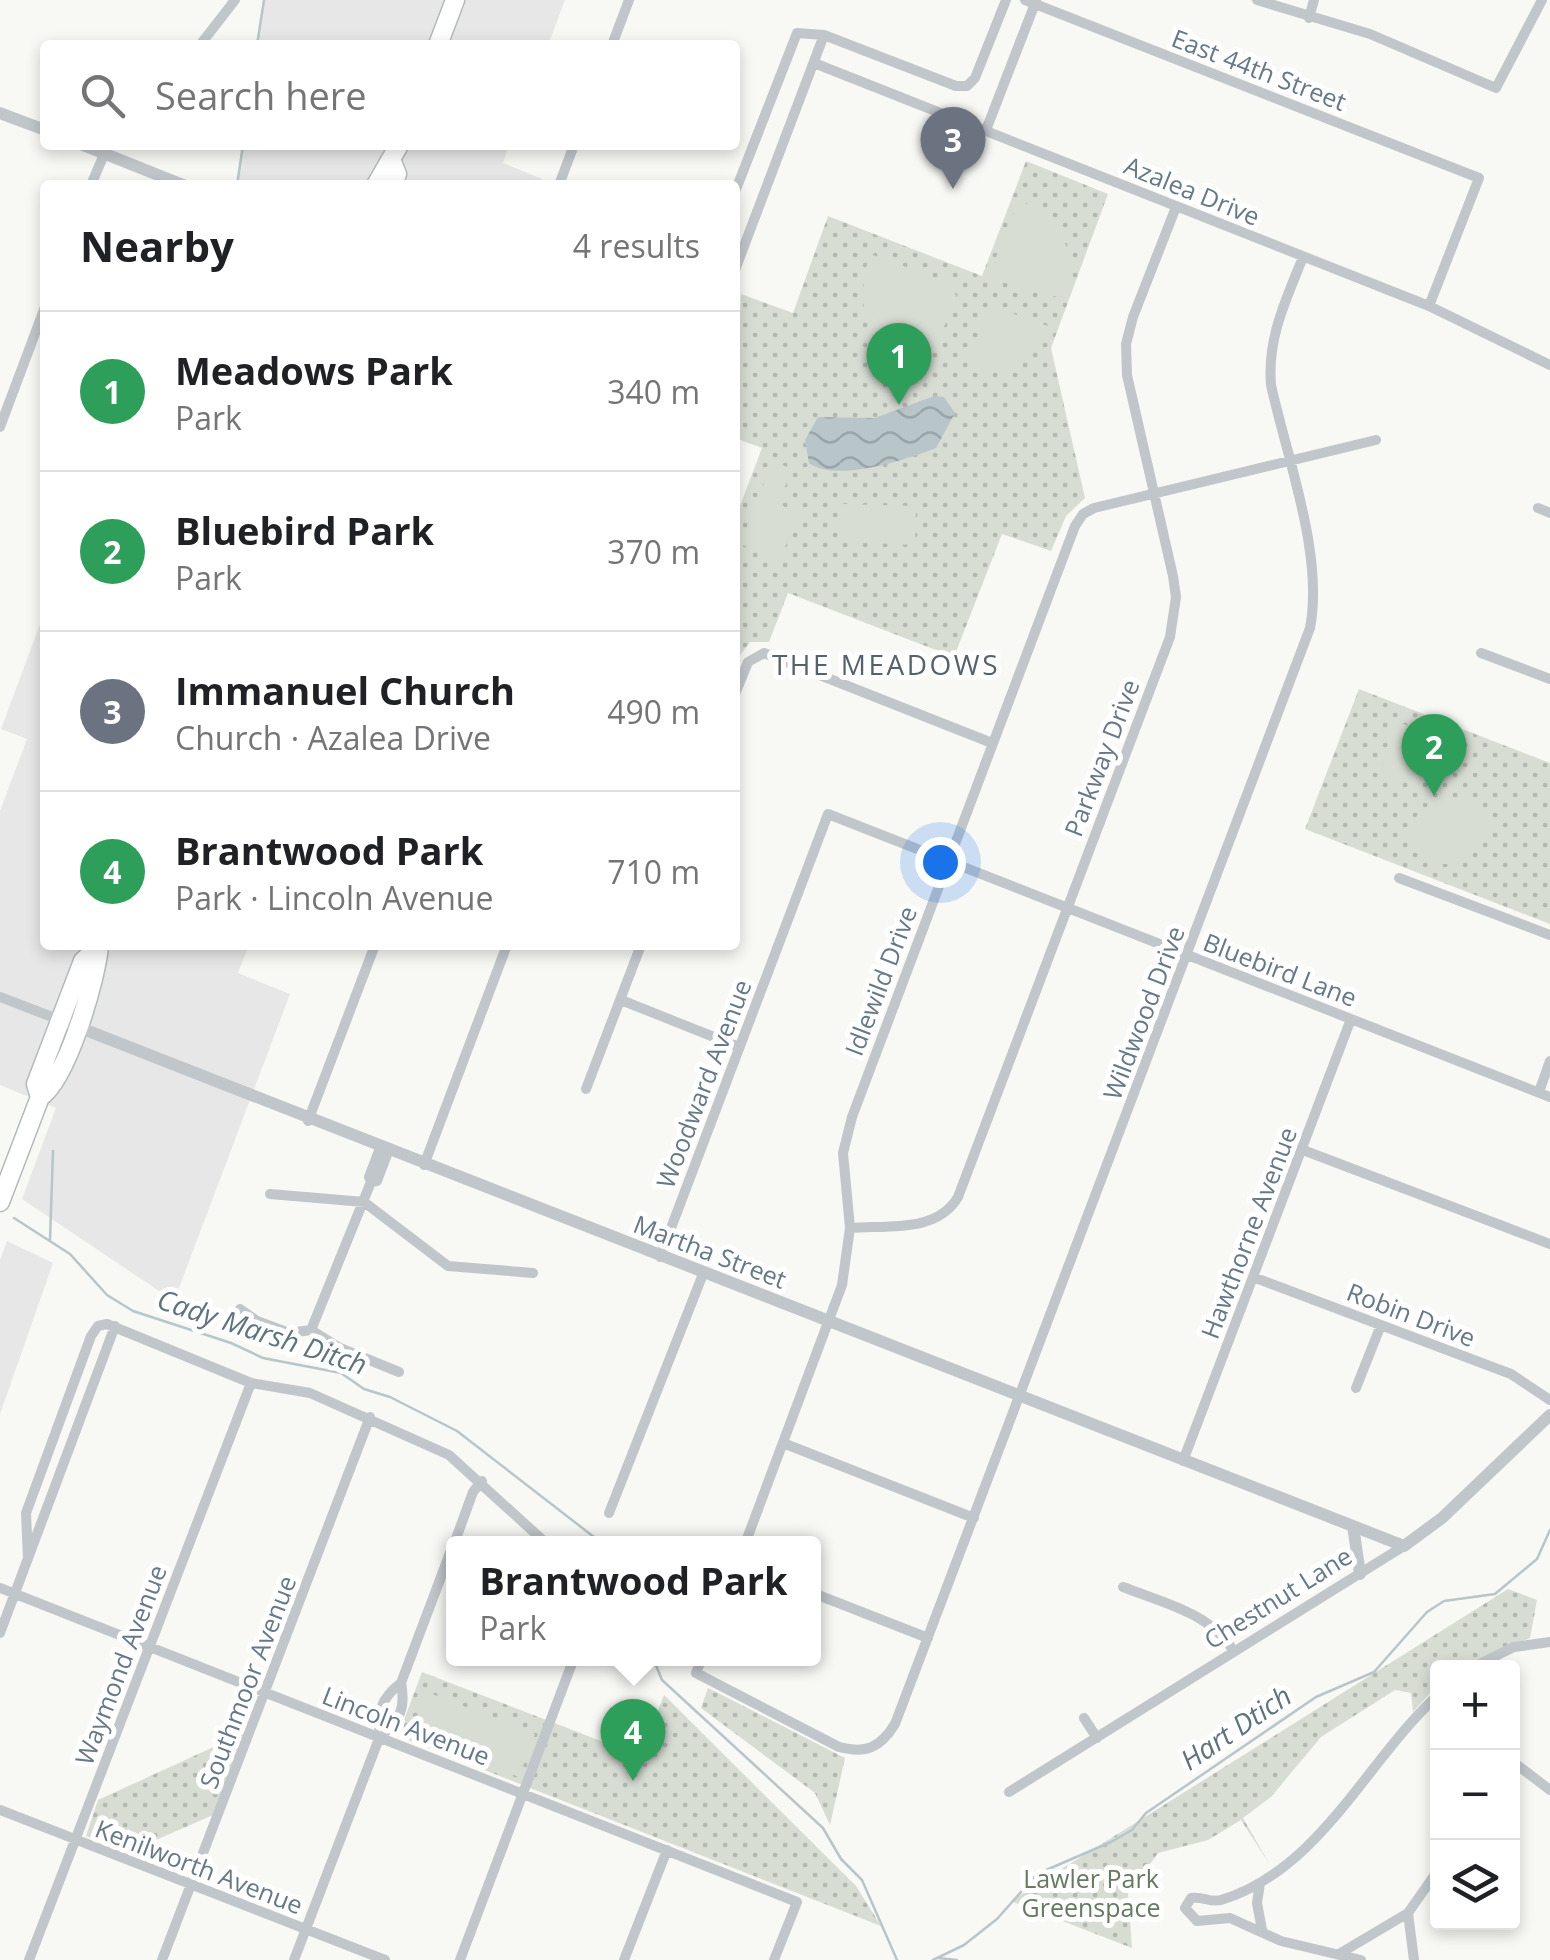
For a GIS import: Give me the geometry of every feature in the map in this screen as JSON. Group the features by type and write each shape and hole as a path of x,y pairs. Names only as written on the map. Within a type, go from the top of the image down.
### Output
{"highway":[{"path":"440,40 456,0"},
{"path":"378,180 382,167 396,153"},
{"path":"394,180 396,153"},
{"path":"0,1202 40,1097 51,1090 82,961 94,950"}],"street":[{"path":"204,40 236,0"},
{"path":"614,40 629,0"},
{"path":"740,180 793,39 806,31 824,35 956,86 968,86 975,78 1006,0"},
{"path":"1257,0 1370,34 1496,88 1542,0"},
{"path":"1310,18 1314,0"},
{"path":"986,130 1032,1"},
{"name":"East 44th Street","path":"1032,1 1478,178 1429,306"},
{"path":"740,257 824,35"},
{"name":"Azalea Drive","path":"814,63 1429,306 1550,365"},
{"path":"0,113 40,128"},
{"path":"93,180 105,150"},
{"path":"107,150 172,180"},
{"path":"561,180 572,150"},
{"name":"Parkway Drive","path":"850,1228 932,1222 948,1215 1174,618 1173,576 1127,375 1126,344 1176,207"},
{"name":"Wildwood Drive","path":"699,1666 696,1673 839,1747 859,1752 876,1748 896,1724 1310,628 1314,581 1268,359 1272,333 1303,257"},
{"path":"0,427 40,320"},
{"path":"1154,493 1376,440"},
{"name":"Idlewild Drive","path":"748,1536 842,1285 850,1228 842,1176 852,1116 992,743 1082,514 1154,493"},
{"path":"740,684 755,654 764,653 992,743"},
{"path":"1481,653 1550,679"},
{"name":"Bluebird Lane","path":"828,814 1544,1094"},
{"name":"Woodward Avenue","path":"660,1256 828,814"},
{"path":"1399,878 1550,935"},
{"path":"308,1121 373,950"},
{"path":"424,1165 505,950"},
{"path":"586,1089 640,950"},
{"name":"Martha Street","path":"0,997 308,1121 1404,1546"},
{"path":"621,1000 739,1047"},
{"name":"Hawthorne Avenue","path":"1184,1462 1350,1019"},
{"path":"1544,1094 1550,1061"},
{"path":"311,1330 372,1182 377,1181 384,1150"},
{"path":"1303,1150 1550,1244"},
{"path":"270,1194 364,1202 448,1266 533,1273"},
{"path":"609,1513 702,1274"},
{"name":"Robin Drive","path":"1253,1277 1511,1374 1550,1400"},
{"path":"240,1309 257,1321 289,1333 311,1330 340,1348 400,1372"},
{"path":"1356,1388 1381,1324"},
{"path":"28,1560 26,1512 98,1326 115,1326 251,1383 310,1393 449,1454 539,1536"},
{"path":"0,1632 115,1326"},
{"name":"Waymond Avenue","path":"29,1960 251,1383"},
{"name":"Chestnut Lane","path":"1010,1792 1404,1546 1442,1518 1550,1416"},
{"name":"Southmoor Avenue","path":"162,1960 370,1417"},
{"path":"783,1443 974,1518"},
{"path":"456,1536 473,1492 482,1481"},
{"path":"1353,1526 1360,1574"},
{"path":"380,1736 396,1724 405,1701 401,1683 446,1563"},
{"path":"1123,1587 1207,1622 1224,1635 1234,1652"},
{"name":"Lincoln Avenue","path":"0,1588 797,1902 774,1960"},
{"path":"821,1596 928,1638"},
{"path":"1488,1660 1514,1648 1550,1642"},
{"path":"460,1960 571,1666"},
{"path":"294,1960 380,1736 378,1716 386,1694 401,1683"},
{"path":"1361,1960 1281,1941 1230,1918 1197,1921 1185,1908 1191,1898 1223,1900 1260,1883 1320,1832 1430,1704"},
{"path":"1084,1718 1097,1738"},
{"path":"1520,1772 1550,1790"},
{"name":"Kenilworth Avenue","path":"0,1810 385,1960"},
{"path":"624,1960 667,1850"},
{"path":"1339,1954 1408,1913 1430,1881"},
{"path":"1260,1883 1257,1904 1262,1930"},
{"path":"1408,1913 1414,1960"}],"shaded area":[{"path":"264,0 565,0 550,40 258,40"},
{"path":"242,150 507,150 503,163 542,179 542,180 238,180"},
{"path":"40,624 40,950 247,950 238,973 290,994 174,1301 22,1199 56,1108 0,1085 0,811 27,739 1,729"},
{"path":"7,1241 53,1263 0,1414 0,1260"}],"green space":[{"path":"1026,161 1108,194 1051,348 1085,498 1066,516 1051,551 1002,534 954,657 788,593 769,642 750,642 740,655 740,506 762,448 740,440 741,294 793,313 828,216 982,276"},
{"path":"1019,200 1045,217 1063,239 1071,267 1065,299 995,280 990,272"},
{"path":"870,254 950,283 957,298 922,376 889,355 869,327 863,293"},
{"path":"995,307 1048,326 1044,339 1028,358 1006,368 968,364 988,310"},
{"path":"773,461 792,469 778,504 799,513 780,560 740,544"},
{"path":"843,504 916,506 915,545 843,542"},
{"path":"1359,689 1550,763 1550,924 1305,829"},
{"path":"1404,724 1456,750 1445,767 1419,785 1380,776 1392,730"},
{"path":"1457,799 1484,809 1497,822 1455,864 1443,864 1404,836 1425,809"},
{"name":"Lawler Park Greenspace","path":"1508,1589 1537,1600 1530,1638 1475,1660 1430,1660 1430,1693 1413,1712 1411,1693 1395,1690 1321,1737 1271,1797 1243,1818 1270,1865 1241,1820 1208,1840 1158,1853 1128,1894 1132,1948 1011,1901"},
{"path":"422,1672 640,1756 664,1695 856,1886 881,1926 398,1736"},
{"path":"708,1688 845,1758 830,1825 815,1793 701,1708"},
{"path":"427,1692 535,1734 519,1777 411,1735"},
{"path":"244,1733 213,1815 126,1853 86,1836 98,1800"}],"water":[{"path":"934,396 944,397 955,413 936,448 853,470 821,469 809,463 805,440 818,417 875,418"}],"waterway":[{"path":"258,40 264,0"},
{"path":"238,180 242,150"},
{"path":"50,1240 53,1151"},
{"name":"Cady Marsh Ditch","path":"14,1218 70,1254 107,1295 133,1311 231,1343 263,1358 341,1373 364,1389 390,1397 457,1431 593,1536"},
{"name":"Hart Dtich","path":"933,1960 964,1945 997,1919 1037,1874 1132,1830 1146,1813 1316,1697 1374,1672 1427,1612 1444,1601 1495,1594 1537,1559 1550,1530"},
{"name":"Cady Marsh Ditch","path":"656,1666 662,1680 823,1828 841,1859 862,1880 897,1960"},
{"path":"938,1958 957,1960"}],"place":[{"name":"Immanuel Church","path":"953,189"},
{"name":"Meadows Park","path":"899,405"},
{"name":"Bluebird Park","path":"1434,796"},
{"name":"Brantwood Park","path":"633,1781"}],"district":[{"name":"THE MEADOWS","path":"886,665"}]}
